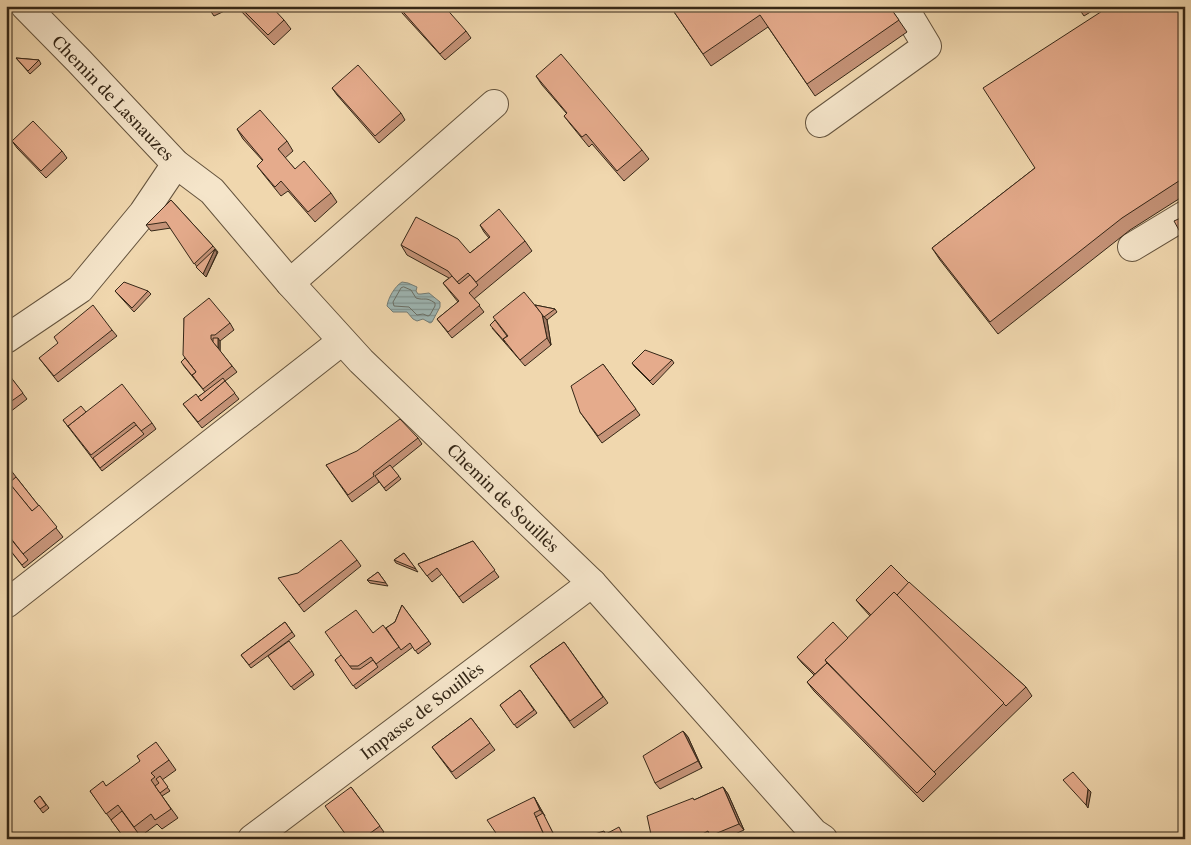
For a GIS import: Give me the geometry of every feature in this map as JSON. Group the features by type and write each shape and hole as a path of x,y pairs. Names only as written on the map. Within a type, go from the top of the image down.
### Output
{"street":[{"name":"Chemin de Lasnauzes","path":"6,339 80,289 143,212 176,164 25,6"},
{"path":"820,123 928,46 903,6"},
{"path":"290,283 494,104"},
{"name":"Chemin de Souillès","path":"176,164 212,191 342,341 592,583 814,833 822,839"},
{"path":"1132,247 1185,216"},
{"path":"6,604 342,341"},
{"name":"Impasse de Souillès","path":"252,839 592,583"}],"water":[{"path":"402,282 417,287 416,291 418,294 429,293 440,302 440,307 432,322 430,323 423,319 417,321 407,312 393,312 387,306 392,292"}],"building":[{"path":"239,6 271,6 284,20 268,35"},
{"path":"398,6 444,6 466,31 440,54"},
{"path":"670,6 889,6 899,20 807,84 760,15 703,54"},
{"path":"1110,6 1185,6 1185,177 1122,218 990,322 932,248 1035,168 983,88"},
{"path":"561,54 642,150 617,171 586,134 582,137 564,116 567,113 536,76"},
{"path":"16,58 39,60 28,71"},
{"path":"358,65 401,113 375,136 332,88"},
{"path":"260,110 287,141 278,149 295,169 304,161 331,193 308,212 281,181 275,187 257,166 263,160 237,129"},
{"path":"33,121 62,151 41,171 12,141"},
{"path":"171,200 213,246 194,264 166,222 146,225"},
{"path":"499,209 525,241 476,282 468,273 457,282 448,271 401,245 416,217 458,239 470,253 490,237 480,225"},
{"path":"1185,216 1185,241 1174,221"},
{"path":"215,249 203,274 196,267"},
{"path":"470,275 478,285 469,293 480,305 448,332 437,319 459,301 443,283 452,276 459,284"},
{"path":"124,282 148,291 132,308 115,291"},
{"path":"524,292 542,314 547,338 520,360 503,339 508,336 493,317"},
{"path":"209,298 230,323 215,335 211,335 211,339 232,366 203,389 192,375 196,372 183,355 184,318"},
{"path":"93,305 112,330 54,376 39,358 58,343 54,337"},
{"path":"535,305 555,309 544,317"},
{"path":"495,320 507,336 503,339 505,342 490,325"},
{"path":"213,338 218,338 218,348 213,342"},
{"path":"645,350 672,360 650,381 632,363"},
{"path":"185,358 196,372 192,375 194,378 181,362"},
{"path":"603,364 636,409 598,436 580,412 571,386"},
{"path":"6,371 23,393 6,405"},
{"path":"223,378 225,381 201,401 198,397"},
{"path":"225,381 235,393 198,422 183,404 196,394 201,401"},
{"path":"122,384 152,423 141,431 134,422 91,455 68,426"},
{"path":"81,406 86,412 68,426 70,429 63,420"},
{"path":"400,419 418,438 373,473 374,476 348,495 326,465 357,451"},
{"path":"136,425 144,434 100,468 93,458"},
{"path":"6,464 12,471 6,476"},
{"path":"390,465 399,476 384,488 375,476"},
{"path":"16,477 39,506 32,511 9,483"},
{"path":"6,479 32,511 39,505 57,527 23,554 6,532"},
{"path":"6,533 28,560 22,565 6,545"},
{"path":"341,540 357,560 299,605 278,578 298,573"},
{"path":"473,541 495,570 459,597 437,568 427,576 418,564"},
{"path":"404,553 416,569 394,560"},
{"path":"891,565 909,583 897,595 894,592 871,615 856,600"},
{"path":"378,572 386,583 367,580"},
{"path":"909,582 1026,687 1006,706 897,595"},
{"path":"894,592 1004,703 934,772 825,660"},
{"path":"402,605 429,641 415,651 410,643 401,650 386,628 395,622"},
{"path":"356,610 373,633 383,625 399,647 376,664 371,657 358,666 349,666 325,632"},
{"path":"285,622 292,632 249,665 241,655"},
{"path":"833,622 848,638 825,660 827,663 815,674 797,657"},
{"path":"289,641 312,671 291,687 268,656"},
{"path":"564,642 603,697 570,721 530,666"},
{"path":"341,655 352,669 360,669 373,660 378,667 353,686 335,660"},
{"path":"827,663 936,774 917,793 807,682"},
{"path":"520,690 534,710 514,725 500,705"},
{"path":"471,718 490,743 452,772 432,747"},
{"path":"683,731 698,761 655,783 643,756"},
{"path":"156,742 169,760 151,773 155,777 151,780 171,809 155,820 151,814 134,827 118,805 106,814 90,791 103,781 106,786 140,761 137,756"},
{"path":"1073,772 1088,789 1086,805 1063,780"},
{"path":"160,776 168,787 160,793 155,786 159,783 156,779"},
{"path":"351,787 380,826 362,839 349,839 325,806"},
{"path":"723,787 739,824 710,836 708,831 693,839 652,839 647,816 693,798 694,800"},
{"path":"40,796 46,805 40,809 34,801"},
{"path":"534,797 540,810 534,813 546,839 500,839 487,820"},
{"path":"122,811 138,833 130,839 125,839 111,820"},
{"path":"543,813 556,839 546,839 536,817"},
{"path":"619,827 625,839 609,839 606,834"},
{"path":"604,831 608,839 579,839"}]}
